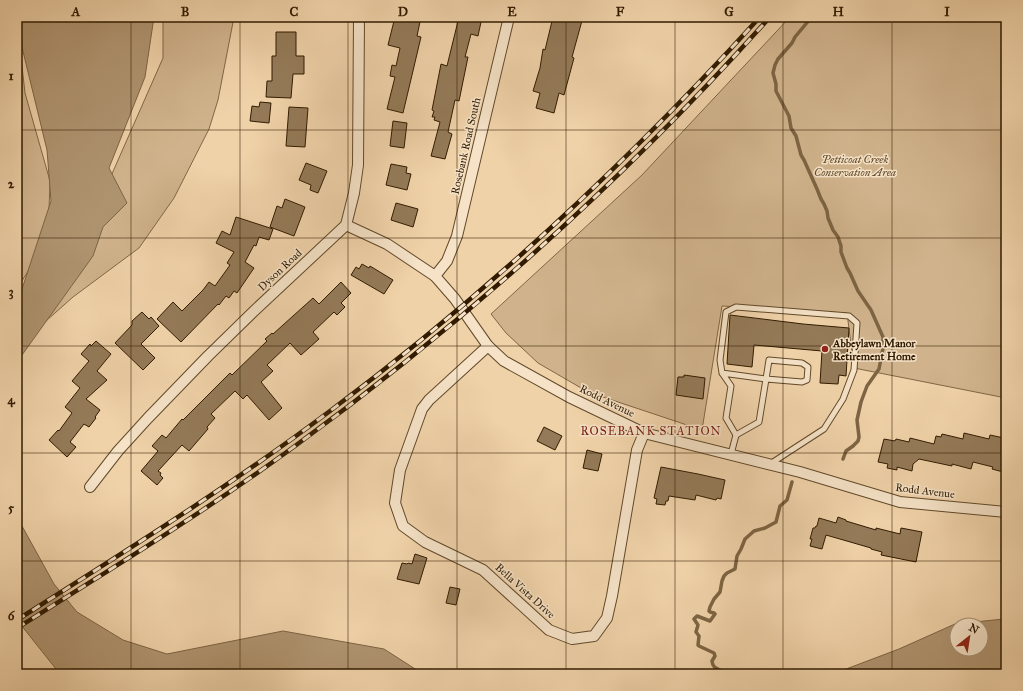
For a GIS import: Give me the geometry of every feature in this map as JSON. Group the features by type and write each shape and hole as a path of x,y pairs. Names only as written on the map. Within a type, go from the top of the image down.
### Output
{"street":[{"path":"346,225 354,193 358,165 359,17"},
{"name":"Rosebank Road South","path":"435,276 447,261 457,236 508,17"},
{"name":"Rodd Avenue","path":"346,225 387,244 435,276 456,299 488,346 504,361 569,397 644,433 800,472 900,502 1006,512"},
{"name":"Dyson Road","path":"90,487 118,451 148,418 253,312 346,225"},
{"name":"Bella Vista Drive","path":"488,346 429,400 422,410 400,470 394,503 403,526 425,542 483,570 549,630 572,639 594,636 607,618 638,450 644,433"}],"lane":[{"path":"731,454 736,434 726,418 731,386 722,373 720,360 726,312 736,307 849,316 857,323 854,370 843,399 824,429 769,464"},
{"path":"722,373 766,379 802,382 807,380 808,367 802,363 769,360 766,379 759,422 736,434"}],"green space":[{"path":"17,17 23,17 19,40 25,93 50,181 48,239 17,289"},
{"path":"163,17 234,17 218,100 209,129 174,198 139,248 73,297 20,344 100,201 163,58"},
{"name":"Petticoat Creek Conservation Area","path":"790,17 1006,17 1006,398 854,368 847,313 722,306 702,430 588,392 538,363 506,333 491,314 642,175"}],"shaded area":[{"path":"20,17 154,17 145,77 109,168 127,203 103,227 93,256 17,362 17,300 20,295 51,201 47,150 20,39"},
{"path":"17,517 54,584 77,612 123,640 167,654 283,631 384,649 423,674 60,674 17,620"},
{"path":"1006,620 1006,674 833,674 899,649 949,627 949,657 989,657 989,621"}],"building":[{"path":"395,17 421,17 417,36 421,37 403,113 387,109 395,77 390,76 392,65 396,66 400,48 388,45"},
{"path":"459,17 481,22 478,36 471,34 465,57 468,57 459,101 455,100 448,132 452,134 445,159 431,156 440,122 434,120 435,117 432,117 434,111 432,110 441,64 447,66"},
{"path":"553,17 583,17 572,57 574,58 564,95 559,93 554,113 536,108 540,93 533,91 540,68 543,49 545,50"},
{"path":"276,32 296,32 296,56 304,56 304,74 293,74 291,98 266,97 267,81 272,81 272,56 276,56"},
{"path":"260,102 271,103 269,123 250,121 252,106 259,107"},
{"path":"289,107 308,108 305,147 286,146"},
{"path":"393,121 407,123 404,148 390,146"},
{"path":"306,163 327,171 318,193 310,190 311,185 299,180"},
{"path":"391,164 407,167 406,173 411,174 407,190 386,185"},
{"path":"285,199 305,207 294,236 270,227 277,206 282,208"},
{"path":"396,203 418,209 413,227 391,220"},
{"path":"236,217 273,229 269,240 259,237 256,246 254,245 245,262 254,268 237,293 234,291 229,298 226,296 219,305 218,304 181,342 157,319 173,302 182,311 209,282 215,286 230,265 227,263 234,252 216,243 222,231 230,235"},
{"path":"362,264 369,268 370,266 393,280 384,294 351,275 356,267 359,269"},
{"path":"341,282 351,293 341,303 345,307 337,315 334,312 313,332 319,339 301,355 290,343 267,365 273,371 261,382 282,408 269,420 247,395 243,399 235,391 211,414 215,418 207,427 208,429 189,451 182,445 158,471 161,473 160,475 163,478 157,485 141,471 158,451 152,446 162,435 166,438 182,419 183,420 230,373 232,375 267,341 265,339 272,333 273,334 313,298 319,304"},
{"path":"142,312 149,319 151,317 159,326 141,344 155,358 143,370 115,343 132,325 132,321"},
{"name":"Abbeylawn Manor Retirement Home","path":"730,315 849,328 846,376 839,375 838,384 820,383 822,351 754,345 752,367 727,364"},
{"path":"96,341 111,354 97,371 107,380 86,399 100,410 89,427 84,424 70,442 76,447 67,457 49,440 58,430 59,431 72,413 65,407 80,388 72,381 89,361 81,354 90,344 91,346"},
{"path":"684,375 705,378 703,399 676,395 678,377 684,377"},
{"path":"544,427 562,436 555,450 537,441"},
{"path":"964,433 989,439 990,435 1004,438 1002,446 1006,447 1006,461 1003,472 992,469 993,467 973,462 971,469 952,464 952,466 919,459 913,464 912,471 897,467 897,470 887,468 888,464 878,462 884,439 895,441 896,439 909,442 910,438 934,444 936,436 941,437 942,434 963,439"},
{"path":"587,450 602,454 598,471 583,468"},
{"path":"661,467 725,480 721,499 717,498 716,500 696,495 695,500 669,496 665,505 656,504 657,499 654,498"},
{"path":"838,517 876,530 876,528 900,534 901,528 922,532 916,562 881,555 882,552 871,548 826,535 822,549 810,546 813,528 817,526 819,518 836,523"},
{"path":"415,554 427,558 419,584 397,579 402,563 412,564"},
{"path":"450,587 460,589 456,605 446,603"}],"waterway":[{"path":"813,17 778,59 773,73 776,91 789,116 791,128 796,136 801,155 827,211 833,230 838,237 841,252 847,268 858,291 871,310 883,337 883,348 879,369 867,386 861,402 857,420 858,441 846,451 843,459"},
{"path":"726,674 714,666 712,661 715,656 714,653 698,645 699,636 696,632 698,625 694,619 697,616 710,621 715,614 709,611 710,607 720,592 724,576 735,569 737,556 745,539 754,531 765,528 776,522 780,506 787,500 792,482"}],"railway":[{"path":"17,620 97,570 254,466 388,367 445,321 608,174 710,71 760,17"},
{"path":"17,628 227,494 295,446 422,348 484,297 602,190 660,134 770,17"}],"place":[{"name":"Abbeylawn Manor Retirement Home","path":"825,349"}],"district":[{"name":"ROSEBANK STATION","path":"651,431"}]}
